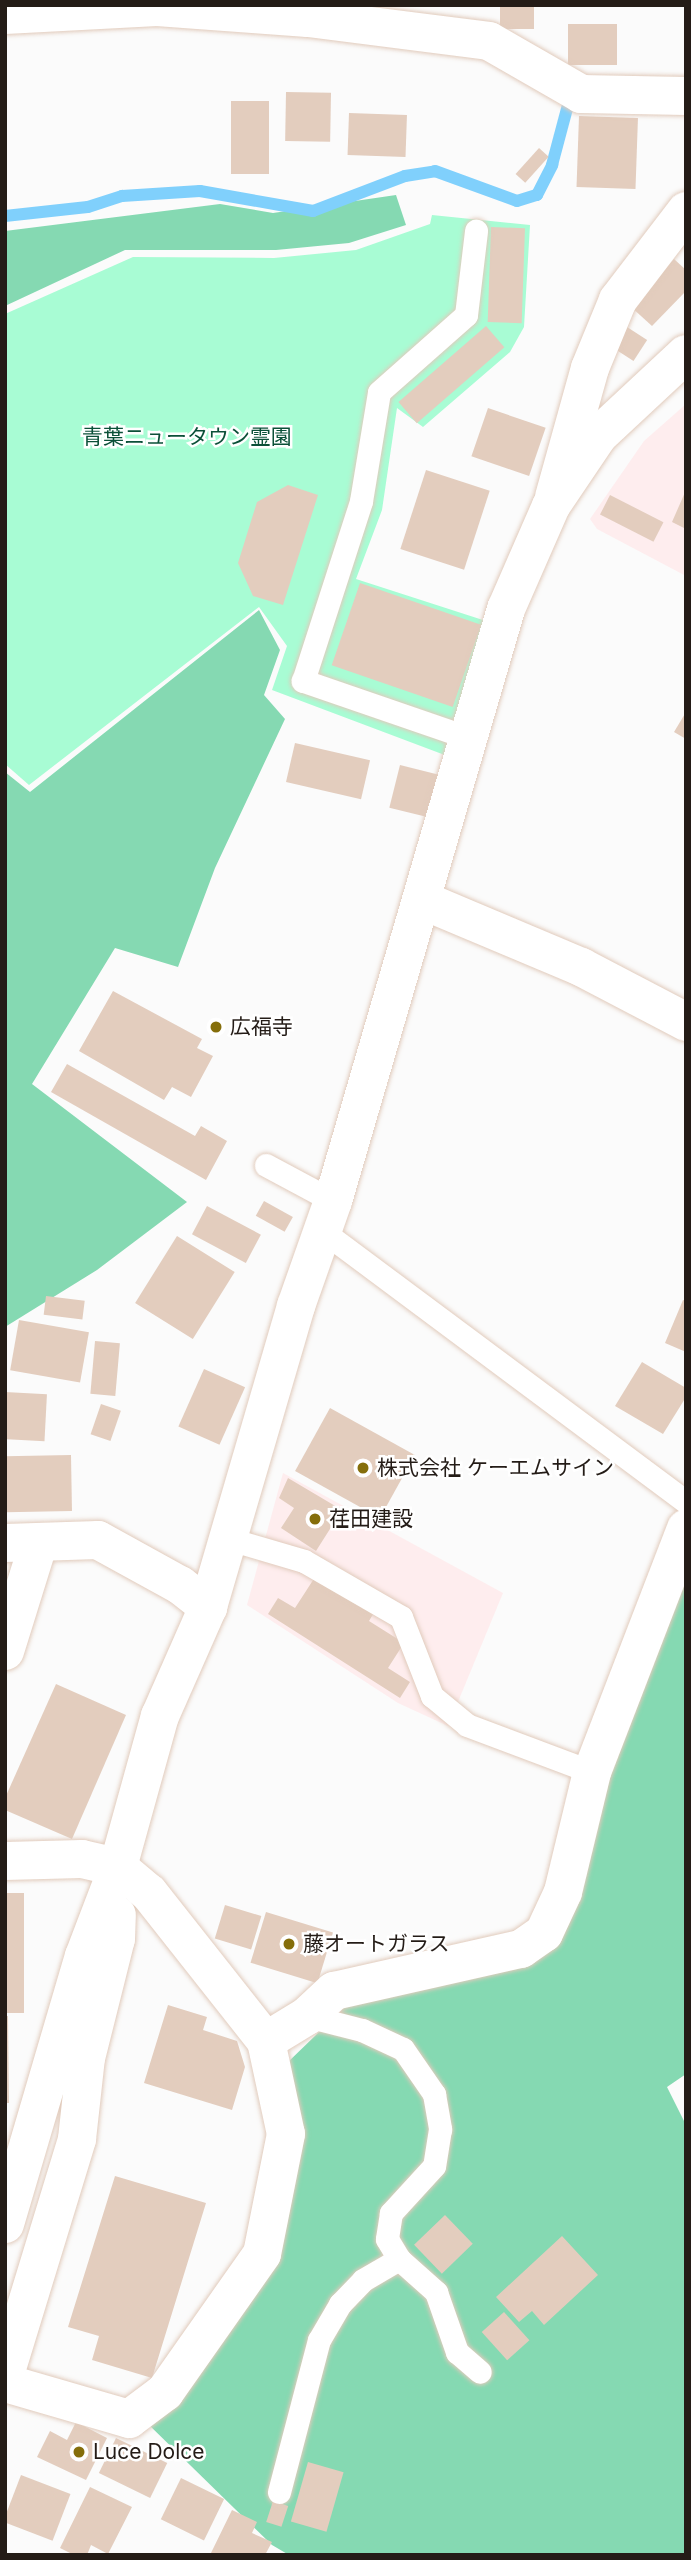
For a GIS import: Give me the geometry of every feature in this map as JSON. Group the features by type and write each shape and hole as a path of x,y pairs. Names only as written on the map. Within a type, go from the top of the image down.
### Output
{"street":[{"path":"5,15 157,7 307,12 489,41 581,94 686,96"},
{"path":"5,2224 84,1956 118,1867 160,1716 208,1606 296,1306 328,1216 506,609 551,506 590,368 618,300 686,211"},
{"path":"551,506 598,436 686,354"},
{"path":"422,900 580,967 686,1022"},
{"path":"266,2040 307,2016 334,1992 521,1949 544,1933 563,1892 592,1772 686,1528"},
{"path":"5,1651 22,1542 98,1540 180,1585 208,1606"},
{"path":"5,1861 82,1859 118,1867 149,1893 266,2040 286,2134 262,2254 165,2392 130,2419 5,2384"},
{"path":"5,2375 77,2139 86,2058 116,1939 118,1867"}],"lane":[{"path":"469,738 303,681 361,501 379,392 466,315 476,230"},
{"path":"267,1166 686,1502"},
{"path":"226,1538 304,1561 401,1617 432,1696 467,1725 592,1772"},
{"path":"307,2016 362,2030 403,2049 434,2094 440,2129 434,2166 391,2213 387,2239 399,2259 436,2292 457,2352 480,2372"},
{"path":"279,2492 319,2340 340,2304 363,2280 399,2259"}],"shaded area":[{"path":"686,404 686,576 597,529 590,519 644,441"},
{"path":"283,1473 503,1593 448,1726 398,1703 247,1605"}],"green space":[{"path":"396,195 406,225 349,243 276,250 125,250 5,306 5,231 220,204 273,213"},
{"name":"青葉ニュータウン霊園","path":"432,215 530,225 524,327 510,352 423,427 397,408 382,510 356,579 486,621 450,757 272,690 287,646 259,607 29,785 5,764 5,314 133,257 274,258 356,250 430,224"},
{"path":"259,610 280,650 264,695 285,719 215,868 178,967 115,948 32,1084 187,1202 97,1270 5,1327 5,772 30,792"},
{"path":"686,1573 686,2074 667,2087 686,2125 686,2555 289,2555 272,2545 147,2423 247,2288 286,2064 350,2002 510,1963 610,1754"}],"building":[{"path":"500,5 534,5 534,29 500,29"},
{"path":"568,24 617,24 617,65 568,65"},
{"path":"286,92 331,93 330,142 285,141"},
{"path":"231,101 269,101 269,174 231,174"},
{"path":"349,113 407,115 405,157 348,155"},
{"path":"579,116 638,118 635,189 577,187"},
{"path":"539,148 549,157 525,183 516,174"},
{"path":"491,227 525,228 522,323 488,322"},
{"path":"674,259 686,270 686,291 652,326 630,306"},
{"path":"486,326 504,347 417,423 398,402"},
{"path":"627,327 647,340 634,361 613,348"},
{"path":"488,408 546,428 529,476 471,456"},
{"path":"426,470 490,491 464,570 400,549"},
{"path":"288,485 318,495 283,605 253,596 238,563 257,502"},
{"path":"686,490 686,529 672,522"},
{"path":"610,495 663,522 653,542 600,515"},
{"path":"360,583 481,625 453,707 332,665"},
{"path":"686,712 686,739 674,732"},
{"path":"295,743 370,760 361,799 286,782"},
{"path":"400,765 439,775 428,817 389,808"},
{"path":"113,991 202,1039 197,1048 213,1056 191,1097 172,1087 164,1100 79,1051"},
{"path":"67,1064 195,1136 201,1126 227,1141 206,1180 51,1092"},
{"path":"264,1201 293,1217 285,1232 256,1216"},
{"path":"207,1206 261,1235 246,1263 192,1234"},
{"path":"177,1236 235,1272 193,1339 135,1303"},
{"path":"46,1296 85,1301 82,1320 44,1315"},
{"path":"683,1300 686,1301 686,1352 665,1343"},
{"path":"19,1320 89,1332 80,1383 10,1370"},
{"path":"95,1341 120,1343 115,1396 90,1394"},
{"path":"642,1362 686,1388 686,1397 663,1434 615,1406"},
{"path":"204,1369 245,1387 219,1445 178,1427"},
{"path":"5,1392 47,1394 44,1441 5,1439"},
{"path":"101,1404 121,1411 110,1441 91,1434"},
{"path":"330,1408 415,1455 380,1518 295,1471"},
{"path":"71,1455 72,1511 6,1512 5,1456"},
{"path":"288,1478 342,1510 316,1551 281,1528 294,1508 279,1498"},
{"path":"317,1574 375,1611 369,1621 404,1643 388,1668 410,1682 400,1698 268,1614 278,1598 295,1608"},
{"path":"56,1684 126,1715 72,1839 5,1810 5,1798"},
{"path":"5,1893 24,1893 24,2013 5,2013"},
{"path":"225,1905 261,1916 251,1950 215,1938"},
{"path":"266,1912 333,1932 317,1983 251,1963"},
{"path":"168,2005 207,2017 203,2030 237,2041 245,2067 232,2110 144,2083"},
{"path":"5,2016 8,2016 9,2103 5,2103"},
{"path":"115,2176 206,2203 152,2378 92,2360 99,2336 68,2327"},
{"path":"445,2215 473,2244 442,2274 414,2245"},
{"path":"562,2236 598,2275 544,2325 532,2311 519,2322 496,2297"},
{"path":"504,2312 529,2340 507,2360 482,2332"},
{"path":"76,2422 107,2438 86,2480 37,2457 50,2431 67,2440"},
{"path":"116,2438 167,2463 150,2498 99,2473"},
{"path":"308,2462 344,2472 326,2532 291,2522"},
{"path":"21,2475 70,2494 53,2541 5,2522"},
{"path":"181,2478 224,2499 204,2540 161,2519"},
{"path":"90,2487 132,2507 108,2554 91,2545 87,2555 74,2555 60,2548"},
{"path":"273,2501 288,2506 281,2527 266,2522"},
{"path":"232,2510 257,2522 252,2533 272,2542 265,2555 210,2555"}],"waterway":[{"path":"5,216 88,207 122,196 200,191 313,211 405,176 435,171 517,201 537,195 552,165 569,101"}],"place":[{"name":"広福寺","path":"216,1027"},
{"name":"株式会社 ケーエムサイン","path":"363,1468"},
{"name":"荏田建設","path":"315,1519"},
{"name":"藤オートガラス","path":"289,1944"},
{"name":"Luce Dolce","path":"79,2452"}]}
